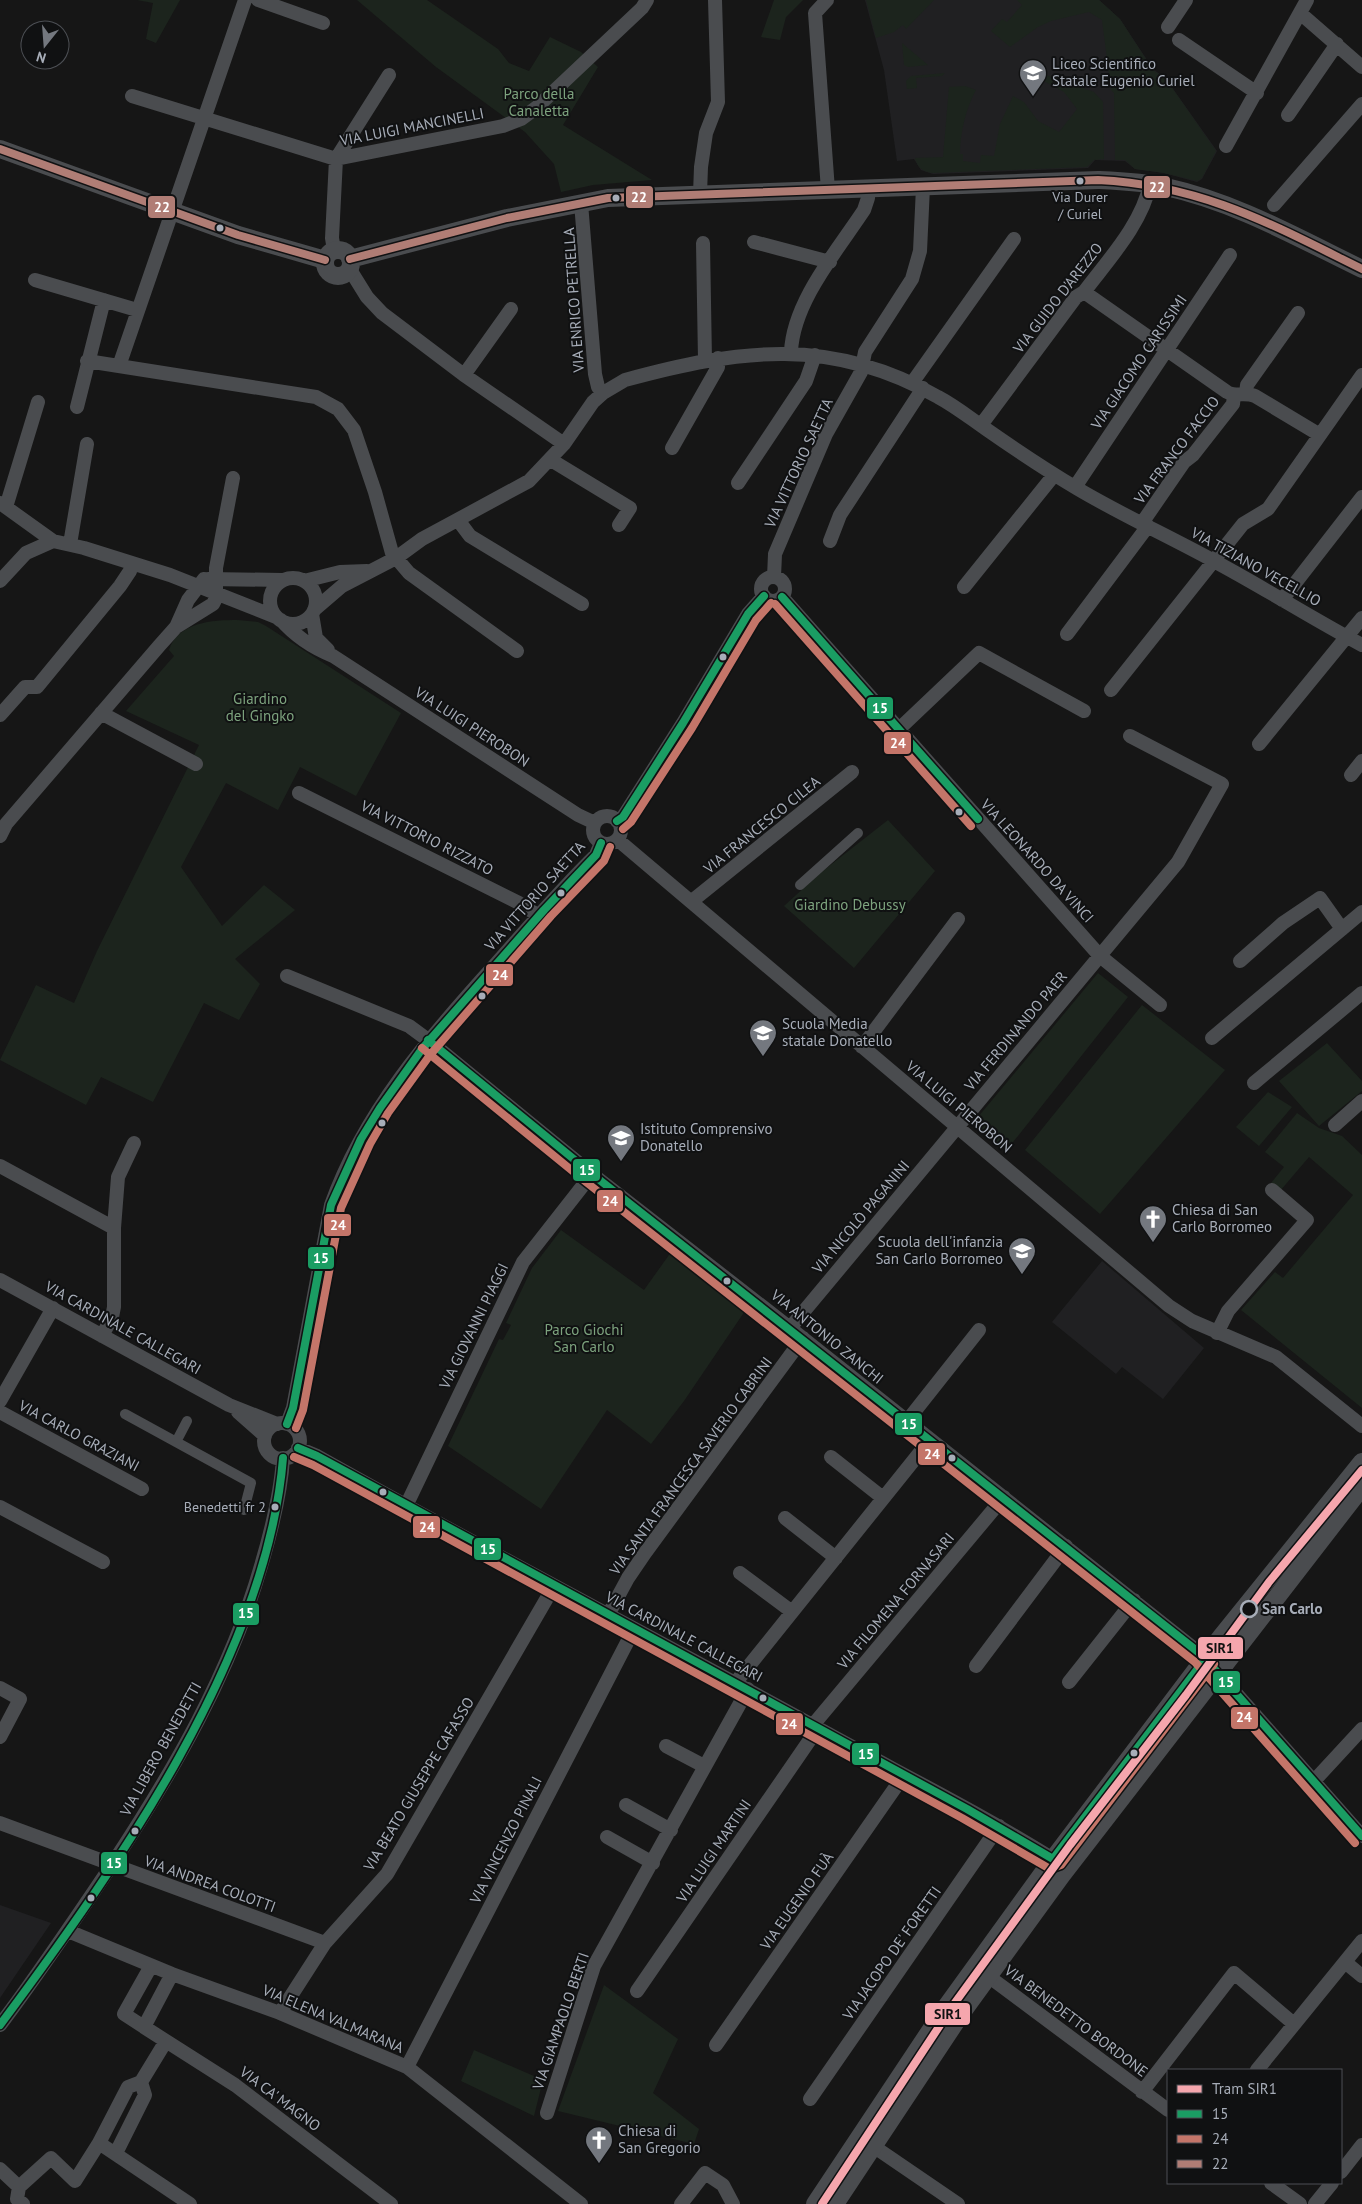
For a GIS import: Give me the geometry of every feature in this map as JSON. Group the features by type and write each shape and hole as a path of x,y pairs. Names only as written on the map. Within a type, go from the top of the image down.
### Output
{"street":[{"path":"119,366 136,310 245,0"},
{"path":"258,0 323,23"},
{"name":"VIA LUIGI MANCINELLI","path":"132,96 336,159 503,126 521,119 536,108 642,8 647,0"},
{"path":"700,194 701,166 706,134 718,102 715,0"},
{"path":"828,0 815,13 828,190"},
{"path":"1168,26 1186,0"},
{"path":"1226,146 1257,93 1304,4 1337,44 1362,67"},
{"path":"1179,40 1257,93"},
{"path":"1288,115 1337,44"},
{"path":"389,75 336,159 332,238 327,269 334,274 342,274 349,264 507,218 581,203 635,196 1098,180 1150,184 1198,195 1231,207 1362,269"},
{"path":"1274,205 1362,104"},
{"path":"0,149 238,235 330,255"},
{"name":"VIA GUIDO D'AREZZO","path":"981,426 1076,297 1084,292 1136,218 1148,194 1150,184"},
{"name":"VIA VITTORIO SAETTA","path":"774,577 775,554 826,434 861,372 865,352 899,302 917,265 923,221 923,186"},
{"path":"791,352 797,320 806,300 864,210 868,198 867,188"},
{"name":"VIA ENRICO PETRELLA","path":"581,203 595,374 598,387 603,393"},
{"path":"830,541 840,514 917,386 1014,239"},
{"path":"754,242 830,262"},
{"path":"672,448 718,367 712,359 703,243"},
{"name":"VIA GIACOMO CARISSIMI","path":"1075,487 1230,255"},
{"path":"349,264 372,304 464,375 564,444"},
{"path":"35,280 136,310"},
{"path":"1084,292 1167,351 1240,394 1255,396 1320,435"},
{"path":"77,407 87,361 104,300"},
{"path":"464,375 510,309"},
{"name":"VIA FRANCO FACCIO","path":"1145,525 1184,462 1193,455 1233,404 1298,313"},
{"name":"VIA TIZIANO VECELLIO","path":"313,612 342,586 396,558 422,540 529,481 551,460 585,413 603,393 625,380 712,359 791,352 862,365 917,386 954,406 1054,475 1362,644"},
{"path":"738,483 806,381 815,355"},
{"path":"87,361 316,396 328,401 343,413 354,430 375,492 392,553 409,573 517,651"},
{"path":"1112,690 1243,524 1268,509 1362,375"},
{"path":"38,402 3,505 52,541 70,544 170,575 209,584 295,624 305,621 313,612 316,601 314,591 304,581 292,578 209,584 188,600 176,627"},
{"path":"70,544 87,444"},
{"path":"551,460 630,508 618,525"},
{"path":"964,587 1054,475"},
{"path":"0,836 6,824 176,627 213,604 216,598 209,584 233,478"},
{"path":"1282,600 1362,497"},
{"path":"458,520 470,536 582,604"},
{"path":"1066,634 1145,525"},
{"path":"0,581 26,553 52,541"},
{"path":"0,715 25,687 36,687 120,586 130,571 132,564"},
{"name":"VIA TIZIANO VECELLIO","path":"304,581 340,572 370,571"},
{"name":"VIA VITTORIO SAETTA","path":"618,821 623,817 652,773 748,614 764,596 762,585 766,579 774,577 781,580 785,586 782,596"},
{"path":"279,618 271,606 271,594 282,580"},
{"path":"764,596 772,600 782,596"},
{"name":"VIA LEONARDO DA VINCI","path":"782,596 1100,956 1160,1005"},
{"name":"VIA LUIGI PIEROBON","path":"313,612 316,638 333,656"},
{"name":"VIA LUIGI PIEROBON","path":"279,618 292,633 319,650 333,656 578,815 595,823"},
{"path":"1259,744 1362,618"},
{"path":"899,729 979,653 1084,711"},
{"path":"101,713 196,764"},
{"name":"VIA FERDINANDO PAER","path":"956,1126 1178,862 1222,784 1130,736"},
{"path":"1351,775 1362,761"},
{"name":"VIA FRANCESCO CILEA","path":"692,901 852,772"},
{"name":"VIA VITTORIO RIZZATO","path":"300,792 519,903 539,916"},
{"path":"595,823 603,817 611,817 618,821 621,832 618,840"},
{"name":"VIA VITTORIO SAETTA","path":"595,823 593,834 601,843 610,844 618,840"},
{"path":"800,885 858,833"},
{"name":"VIA LUIGI PIEROBON","path":"618,840 1168,1306 1218,1332 1276,1356 1362,1426"},
{"name":"VIA VITTORIO SAETTA","path":"282,1424 293,1408 324,1234 339,1181 362,1134 401,1074 428,1040 596,855 601,843"},
{"path":"1240,961 1283,922 1320,898 1342,929"},
{"path":"1212,1038 1362,912"},
{"path":"862,1048 873,1030 958,920"},
{"name":"VIA ANTONIO ZANCHI","path":"287,976 409,1026 592,1174 1134,1600 1206,1658 1362,1836"},
{"path":"1254,1083 1362,993"},
{"path":"1335,1124 1362,1101"},
{"name":"VIA NICOLÒ PAGANINI","path":"790,1328 956,1126"},
{"path":"102,1336 112,1318 114,1307 114,1228 118,1177 134,1144"},
{"path":"0,1166 114,1228"},
{"name":"VIA GIOVANNI PIAGGI","path":"406,1506 523,1262 592,1174"},
{"path":"1218,1332 1228,1311 1307,1220 1272,1190"},
{"name":"VIA CARDINALE CALLEGARI","path":"0,1280 230,1405 282,1424"},
{"path":"0,1401 53,1308"},
{"path":"906,1421 979,1330"},
{"name":"VIA SANTA FRANCESCA SAVERIO CABRINI","path":"608,1615 628,1578 645,1553 802,1338"},
{"name":"VIA CARDINALE CALLEGARI","path":"230,1405 265,1436 269,1452 273,1456 283,1458"},
{"name":"VIA CARLO GRAZIANI","path":"0,1412 142,1489"},
{"path":"125,1414 251,1483 244,1510"},
{"path":"176,1442 187,1421"},
{"path":"265,1436 270,1428 282,1424 299,1433 298,1448 289,1457 283,1458"},
{"path":"736,1682 930,1440"},
{"name":"VIA CARDINALE CALLEGARI","path":"298,1448 317,1456 554,1586 736,1682 999,1826 1053,1859"},
{"path":"831,1457 883,1498"},
{"name":"VIA LIBERO BENEDETTI","path":"0,2025 68,1931 147,1812 184,1747 231,1653 256,1586 268,1542 283,1458"},
{"path":"815,2204 946,2006 1053,1859 1287,1553 1362,1462"},
{"path":"835,2204 988,1976 1076,1855 1362,1487"},
{"name":"VIA FILOMENA FORNASARI","path":"816,1727 1004,1497"},
{"path":"0,1507 103,1562"},
{"path":"785,1518 836,1558"},
{"path":"976,1666 1066,1546"},
{"path":"740,1573 792,1611"},
{"name":"VIA BEATO GIUSEPPE CAFASSO","path":"280,2012 325,1943 386,1874 554,1586"},
{"path":"1069,1682 1134,1600"},
{"name":"VIA VINCENZO PINALI","path":"407,2067 634,1628"},
{"path":"0,1688 20,1699 0,1737"},
{"name":"VIA GIAMPAOLO BERTI","path":"547,2113 594,1966 748,1689"},
{"name":"VIA LUIGI MARTINI","path":"638,1991 816,1727"},
{"path":"1313,1782 1362,1729"},
{"path":"666,1746 704,1766"},
{"name":"VIA EUGENIO FUÀ","path":"716,2045 904,1775"},
{"path":"626,1805 671,1830"},
{"name":"VIA ANDREA COLOTTI","path":"0,1823 325,1943"},
{"name":"VIA JACOPO DE' FORETTI","path":"810,2099 999,1826"},
{"path":"607,1837 653,1862"},
{"name":"VIA ELENA VALMARANA","path":"68,1931 151,1966 280,2012 407,2067 581,2204"},
{"path":"1258,2069 1362,1941"},
{"path":"1345,1962 1362,1976"},
{"name":"VIA CA' MAGNO","path":"151,1966 124,2014 235,2085 391,2204"},
{"path":"1142,2092 1234,1973 1294,2024"},
{"path":"144,2027 172,1974"},
{"name":"VIA BENEDETTO BORDONE","path":"988,1976 1167,2109"},
{"path":"23,2204 17,2198 19,2187 51,2158 75,2181 99,2143 128,2087 142,2082 166,2041"},
{"path":"116,2153 145,2095 142,2082"},
{"path":"99,2143 190,2204"},
{"path":"1342,2171 1362,2145"},
{"path":"873,2146 958,2204"},
{"path":"0,2170 19,2187"},
{"path":"680,2204 705,2173 722,2185 734,2204"},
{"path":"1272,2184 1300,2204"},
{"path":"1314,2204 1331,2184"}],"shaded area":[{"name":"Liceo Scientifico Statale Eugenio Curiel","path":"865,0 1099,0 1120,19 1153,69 1166,79 1217,151 1202,179 1197,182 1164,173 1135,169 1125,161 1095,160 1088,168 933,174 921,170 914,159 897,161 884,70"},
{"path":"1102,1261 1204,1348 1163,1399 1122,1367 1116,1374 1052,1322"},
{"path":"0,1905 51,1923 0,1998"}],"green space":[{"path":"137,0 180,0 156,43 146,39 153,3"},
{"name":"Parco della Canaletta","path":"357,0 427,0 498,49 509,63 529,71 550,37 581,52 598,67 563,125 652,180 593,185 561,192 554,164 525,132 436,67"},
{"path":"774,0 803,0 786,17 780,40 761,37"},
{"path":"866,0 934,0 906,29 903,25 894,32 876,38"},
{"path":"1017,0 1099,0 1120,19 1153,70 1166,79 1216,151 1202,178 1197,181 1164,173 1135,169 1125,160 1115,160 1114,93 1111,90 1102,20 1089,12 1051,21 1038,27 1010,47 991,31 1002,19 1007,22 1022,5"},
{"path":"902,43 928,65 908,67 904,65"},
{"path":"945,73 942,76 916,78 917,88 907,89 906,81 911,76"},
{"path":"1046,75 1094,92 1103,102 1104,159 1094,160 1087,167 933,173 919,167 915,158 943,157 949,87 965,86 976,90 969,105 962,129 960,154 963,154 963,161 980,163 981,155 994,156 1000,124 1013,96 1024,102 1038,121 1059,132 1077,109 1064,92 1042,80"},
{"name":"Giardino del Gingko","path":"237,620 258,622 266,626 401,713 356,796 300,767 278,810 226,783 181,867 222,926 264,885 295,910 235,959 260,984 239,1020 204,1003 153,1102 101,1077 86,1105 0,1060 36,985 74,1003 97,951 199,745 126,711 174,656 169,650 180,634 197,624"},
{"name":"Giardino Debussy","path":"888,820 935,871 854,968 784,906 819,874"},
{"path":"1098,973 1128,997 1006,1151 973,1123"},
{"path":"1142,1005 1225,1070 1100,1214 1025,1150"},
{"path":"1327,1043 1362,1081 1362,1091 1319,1126 1279,1081"},
{"path":"1268,1092 1292,1107 1259,1146 1236,1127"},
{"path":"1297,1113 1319,1128 1342,1136 1362,1155 1362,1408 1241,1310 1275,1272 1283,1278 1353,1195 1309,1157 1280,1191 1271,1183 1284,1167 1265,1152"},
{"name":"Parco Giochi San Carlo","path":"561,1230 644,1290 674,1248 749,1305 684,1401 651,1444 607,1410 541,1509 448,1446 499,1339 503,1340 511,1325 506,1323 532,1268"},
{"path":"604,1985 678,2039 653,2093 699,2129 694,2144 558,2111"},
{"path":"474,2050 543,2080 534,2116 461,2081"}],"tram line":[{"name":"SIR1","path":"822,2204 954,2004 1070,1845 1186,1695 1269,1582 1362,1470"}],"transit line":[{"name":"22","path":"0,149 238,235 325,260"},
{"name":"22","path":"350,259 507,218 608,198 1098,180 1135,183 1203,198 1266,222 1362,269"},
{"name":"15","path":"617,821 623,817 683,723 748,614 764,596"},
{"name":"15","path":"782,597 978,819"},
{"name":"24","path":"623,829 631,822 692,728 756,620 771,603"},
{"name":"24","path":"775,604 971,826"},
{"name":"15","path":"287,1424 293,1408 331,1205 361,1139 380,1108 422,1049 544,910 596,855 601,843"},
{"name":"24","path":"296,1428 303,1410 341,1208 370,1144 388,1113 430,1055 551,916 604,861 610,847"},
{"name":"15","path":"428,1040 592,1174 1202,1655 1362,1836"},
{"name":"24","path":"422,1048 586,1182 1195,1662 1355,1843"},
{"name":"15","path":"298,1448 317,1456 967,1809 1053,1859"},
{"name":"24","path":"294,1457 313,1465 962,1818 1050,1869 1061,1865 1214,1664"},
{"name":"15","path":"0,2025 91,1898 136,1829 179,1757 217,1683 248,1608 271,1533 283,1458"},
{"name":"15","path":"1053,1859 1206,1658"}],"place":[{"name":"Liceo Scientifico Statale Eugenio Curiel","path":"1033,97"},
{"name":"Via Durer / Curiel","path":"1080,181"},
{"name":"Scuola Media statale Donatello","path":"763,1057"},
{"name":"Istituto Comprensivo Donatello","path":"621,1162"},
{"name":"Chiesa di San Carlo Borromeo","path":"1153,1243"},
{"name":"Scuola dell'infanzia San Carlo Borromeo","path":"1022,1275"},
{"name":"Benedetti fr 2","path":"275,1507"},
{"name":"San Carlo","path":"1249,1609"},
{"name":"Chiesa di San Gregorio","path":"599,2164"}]}
